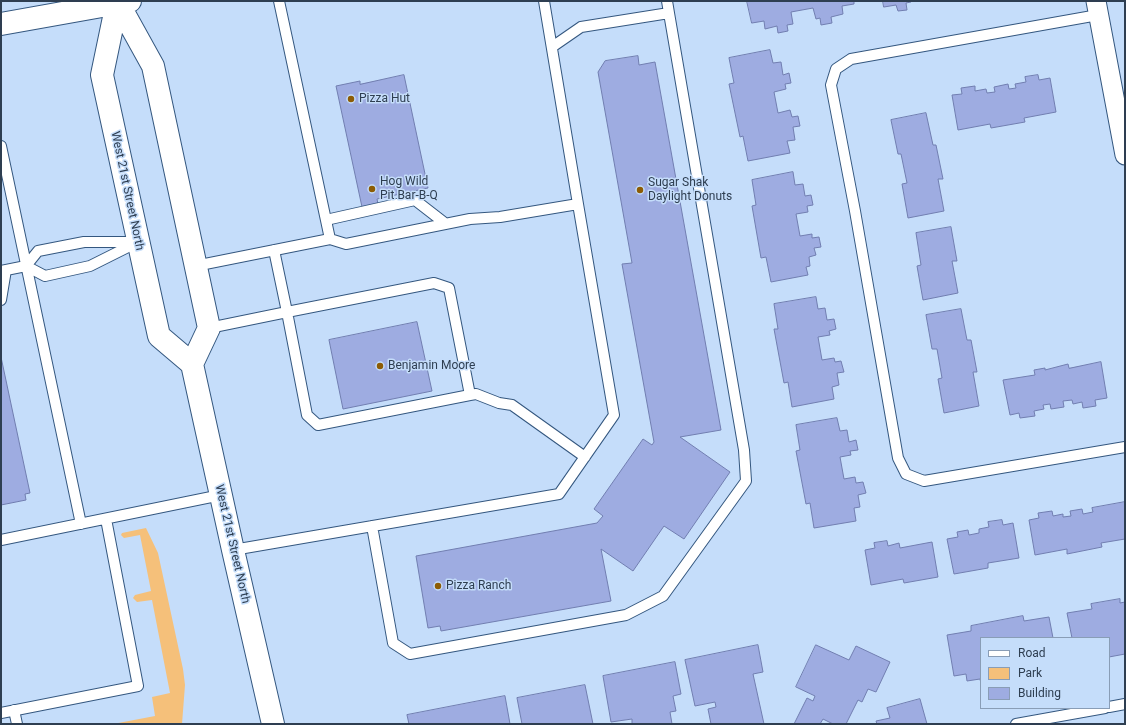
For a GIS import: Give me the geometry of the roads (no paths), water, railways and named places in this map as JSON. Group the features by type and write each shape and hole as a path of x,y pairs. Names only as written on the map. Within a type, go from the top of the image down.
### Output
{"main road":[{"path":"1,24 121,2 153,66 208,328 192,364"},
{"name":"West 21st Street North","path":"121,2 102,75 159,336 192,364 273,724"}],"street":[{"path":"1097,8 1125,155"}],"lane":[{"path":"279,1 330,239"},
{"path":"233,550 559,494 614,415 544,1"},
{"path":"372,526 394,643 410,654 626,615 663,596 746,481 744,450 667,1"},
{"path":"1097,8 851,59 836,69 831,84 898,458 906,474 924,481 1125,447"},
{"path":"552,47 580,27 669,13"},
{"path":"1,146 81,524"},
{"path":"326,220 415,200 446,224"},
{"path":"195,266 330,239 346,244 470,219 500,217 578,204"},
{"path":"26,266 38,251 84,242 138,242"},
{"path":"1,300 3,270 26,266 45,276 90,266 138,242"},
{"path":"274,250 307,415 318,425 476,394 499,403 512,405 585,457"},
{"path":"208,328 434,283 449,288 470,395"},
{"path":"1,540 221,495"},
{"path":"1,713 138,686 106,519"},
{"path":"1110,707 1125,704"},
{"path":"1016,724 1099,709"},
{"path":"14,710 17,724"}],"place":[{"name":"Pizza Hut","path":"351,99"},
{"name":"Hog Wild Pit Bar-B-Q","path":"372,189"},
{"name":"Sugar Shak Daylight Donuts","path":"640,190"},
{"name":"Benjamin Moore","path":"380,366"},
{"name":"Pizza Ranch","path":"438,586"}]}
